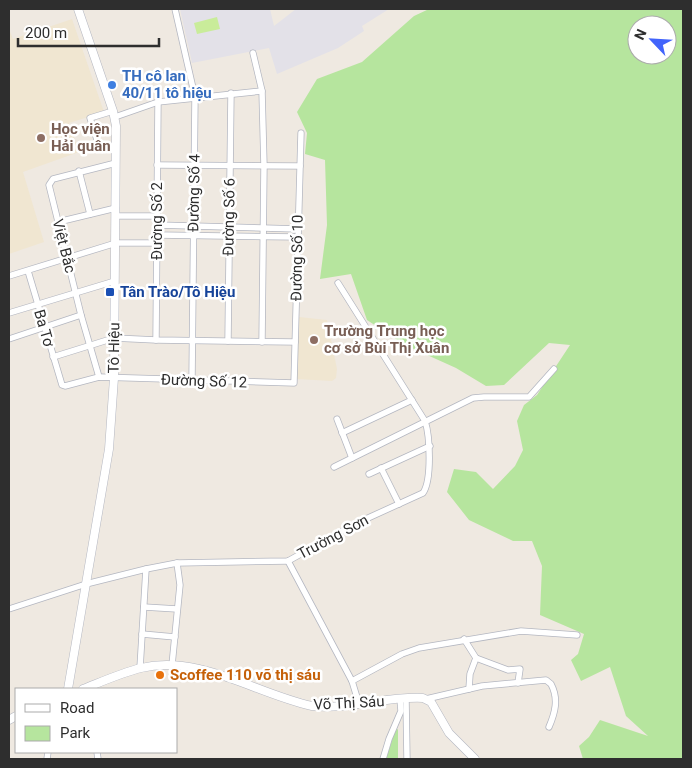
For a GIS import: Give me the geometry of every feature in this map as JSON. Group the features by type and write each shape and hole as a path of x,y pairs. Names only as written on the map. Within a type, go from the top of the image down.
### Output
{"street":[{"name":"Tô Hiệu","path":"68,688 109,450 114,378 116,243 114,114 78,9"},
{"name":"Đường Số 4","path":"175,9 195,97 192,380"},
{"path":"253,53 262,91 264,166 262,342"},
{"path":"98,146 90,118 114,114 158,102 262,91"},
{"name":"Đường Số 6","path":"228,342 231,93"},
{"name":"Đường Số 2","path":"156,340 158,102"},
{"name":"Đường Số 10","path":"294,383 301,133"},
{"name":"Việt Bắc","path":"99,378 89,346 49,185 50,181 79,171 116,163"},
{"path":"157,165 300,166"},
{"path":"79,171 90,214"},
{"path":"58,222 90,214 116,212 157,216"},
{"path":"157,225 298,229"},
{"path":"157,235 298,237"},
{"path":"9,276 116,243 157,243"},
{"name":"Ba Tơ","path":"28,270 62,385"},
{"path":"9,313 115,281"},
{"name":"Trường Sơn","path":"9,609 86,584 146,568 177,563 288,561 357,523 423,493 426,488 430,446 425,421 338,283"},
{"path":"9,339 81,315"},
{"path":"53,356 114,338 295,342"},
{"path":"334,467 425,421 479,397 529,398 554,369"},
{"name":"Đường Số 12","path":"62,385 99,378 294,383"},
{"path":"342,433 412,400"},
{"path":"336,419 352,458"},
{"path":"368,474 430,446"},
{"path":"380,468 399,504"},
{"path":"288,561 352,681 359,704"},
{"path":"172,665 180,585 177,563"},
{"path":"140,668 146,568"},
{"path":"144,607 177,609"},
{"path":"352,681 411,650 521,631 577,635"},
{"path":"142,634 175,637"},
{"path":"464,640 476,658 508,670 520,669 518,683"},
{"path":"469,689 470,674 476,658"},
{"name":"Võ Thị Sáu","path":"88,688 140,668 172,665 207,672 312,706 322,707 403,699 426,699"},
{"path":"426,699 469,689 540,680 549,681 552,684 556,706 549,727"},
{"path":"383,759 401,711 403,699"},
{"path":"403,699 407,759"},
{"path":"426,699 434,706 449,733 475,759"}],"shaded area":[{"path":"180,9 270,9 274,26 296,9 389,9 362,26 364,31 338,48 277,74 269,48 192,63"},
{"name":"Học viện Hải quân","path":"72,19 104,112 69,123 79,152 23,172 44,242 9,254 9,29 13,39"},
{"name":"Trường Trung học cơ sở Bùi Thị Xuân","path":"299,317 327,320 337,369 336,378 332,381 296,379"}],"green space":[{"path":"429,9 683,9 683,759 583,759 579,746 589,737 600,720 648,736 626,716 610,667 581,681 571,660 578,654 584,634 540,615 542,566 532,541 513,541 469,520 447,492 454,469 476,472 493,489 515,466 523,450 517,421 524,405 537,395 570,345 549,343 504,385 486,386 456,368 405,345 367,320 351,274 320,279 327,225 325,160 305,154 307,133 297,112 317,79 362,62 414,16"},
{"path":"217,17 220,29 197,34 194,23"},
{"path":"398,729 398,759 386,759 395,731"}],"place":[{"name":"TH cô lan 40/11 tô hiệu","path":"112,85"},
{"name":"Học viện Hải quân","path":"41,138"},
{"name":"Tân Trào/Tô Hiệu","path":"110,292"},
{"name":"Trường Trung học cơ sở Bùi Thị Xuân","path":"314,340"},
{"name":"Scoffee 110 võ thị sáu","path":"160,675"}]}
